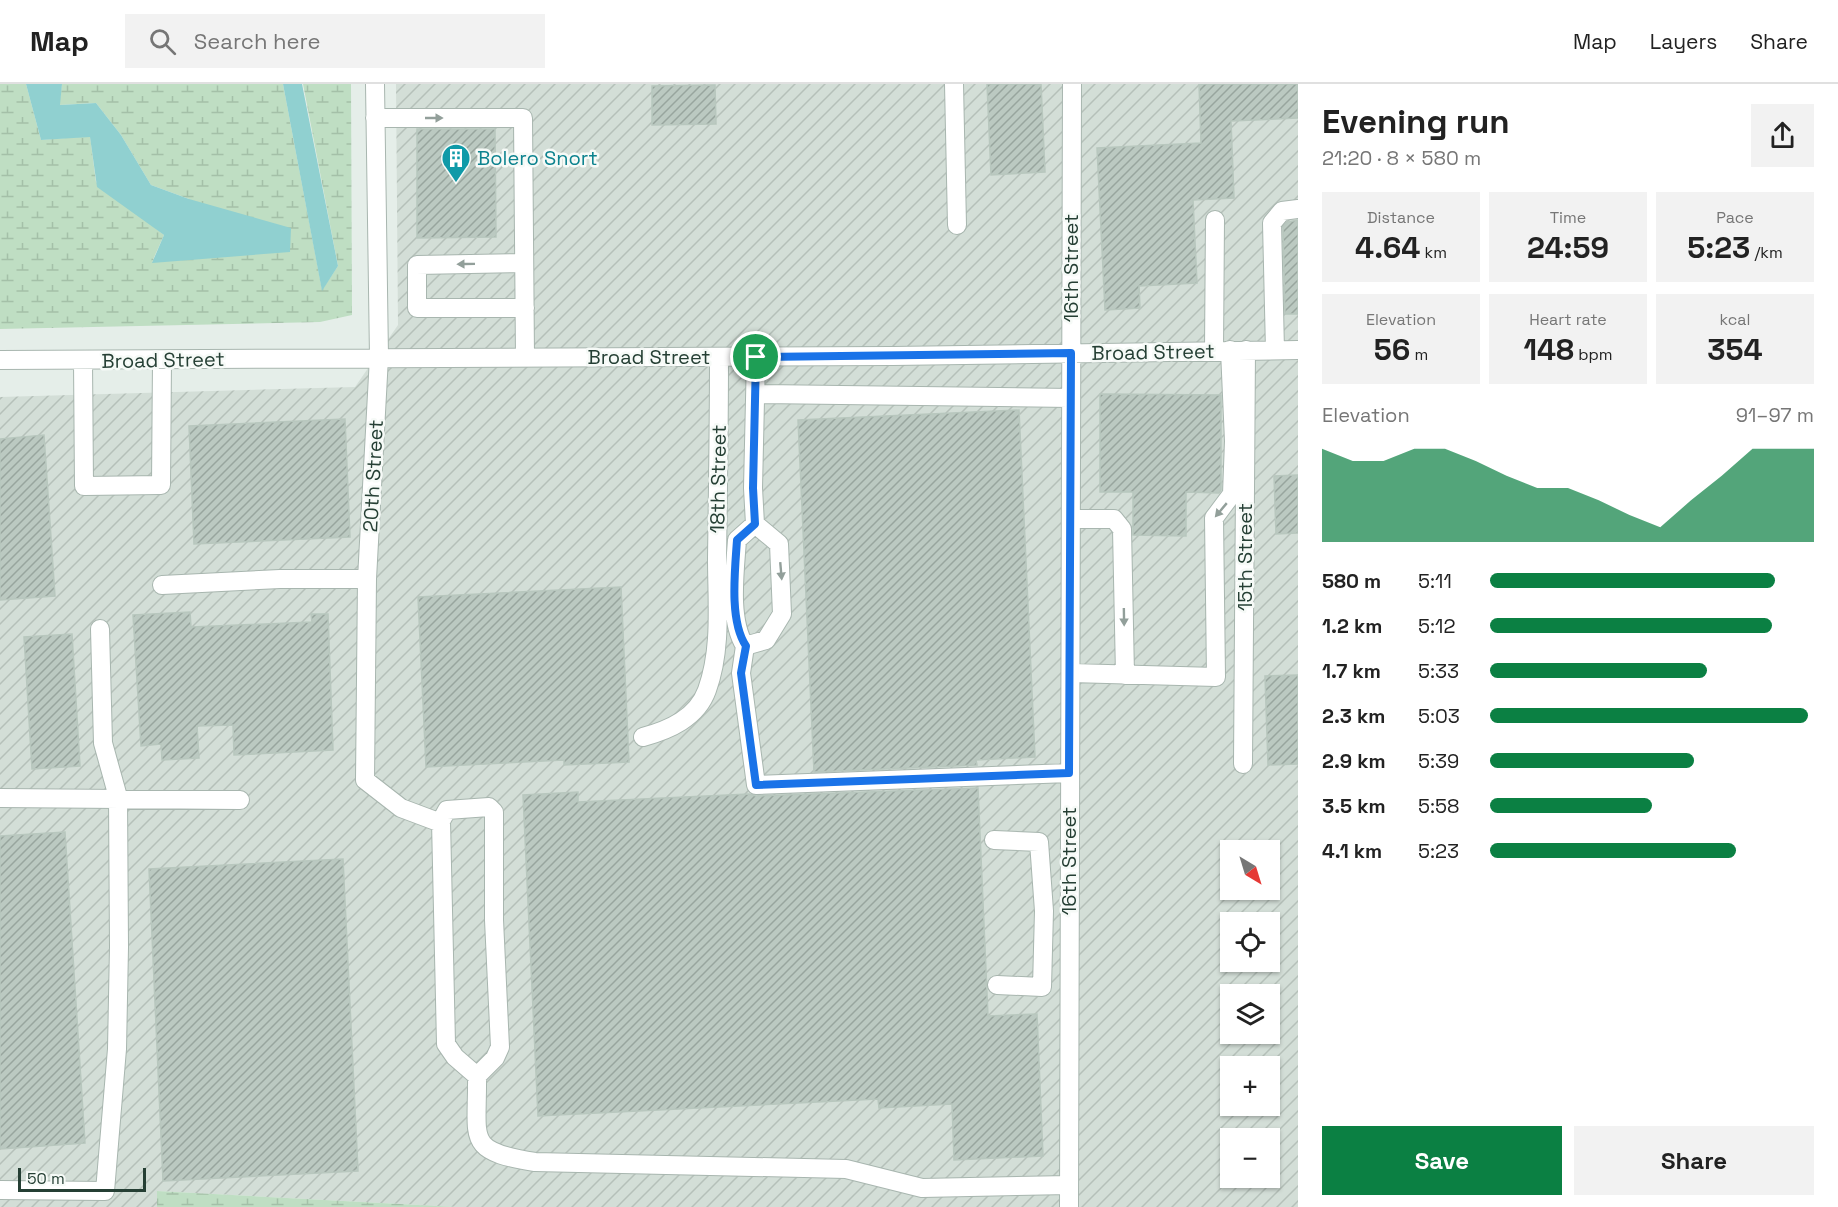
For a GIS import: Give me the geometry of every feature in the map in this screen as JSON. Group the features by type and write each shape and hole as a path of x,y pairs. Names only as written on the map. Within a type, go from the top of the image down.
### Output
{"street":[{"name":"20th Street","path":"375,84 379,357 368,579 365,780 401,808 441,823"},
{"path":"954,84 957,225"},
{"name":"16th Street","path":"1069,1207 1072,84"},
{"path":"375,118 523,118 525,357"},
{"path":"1275,350 1272,223 1282,211 1298,209"},
{"path":"1071,673 1216,677 1214,518 1232,494 1234,441 1230,350 1215,220"},
{"path":"524,263 417,265 417,308 525,308"},
{"name":"15th Street","path":"1230,350 1244,764"},
{"name":"Broad Street","path":"0,360 756,357 1298,350"},
{"name":"18th Street","path":"643,736 663,731 679,723 694,710 706,691 717,639 719,357"},
{"path":"746,646 766,640 782,614 778,544 755,524 753,488 756,357"},
{"path":"83,361 84,486 161,485 162,360"},
{"path":"756,394 1071,398"},
{"path":"1071,519 1114,519 1119,522 1122,529 1125,675"},
{"path":"755,524 737,540 738,635 746,646 741,673 756,785 1069,773"},
{"path":"162,585 280,579 368,579"},
{"path":"0,1190 105,1191 117,1049 118,797 104,743 100,629"},
{"path":"0,798 118,797 240,800"},
{"path":"477,1076 455,1057 446,1044 441,823 447,810 489,807 494,812 494,920 501,1047 495,1058 477,1076 478,1139 484,1148 500,1156 535,1162 639,1166 846,1168 922,1188 1069,1185"},
{"path":"994,840 1039,842 1044,911 1042,987 997,985"},
{"path":"1044,911 1070,913"}],"shaded area":[{"path":"396,84 1298,84 1298,1207 456,1207 157,1191 157,1207 0,1207 0,397 355,387 398,325"}],"green space":[{"path":"0,84 26,84 41,140 90,136 96,182 164,235 152,262 189,199 151,185 121,135 96,103 59,105 62,84 283,84 322,290 338,266 303,84 351,84 352,315 320,322 0,329"},
{"path":"157,1191 456,1207 157,1207"}],"water":[{"path":"26,84 62,84 60,105 96,103 121,135 151,185 189,199 291,228 290,252 152,263 164,235 97,187 90,137 41,140"},
{"path":"283,84 302,84 338,266 322,291"}],"building":[{"path":"987,84 1041,84 1045,172 991,175"},
{"path":"1199,84 1298,84 1298,118 1231,121 1234,198 1193,200 1197,283 1139,286 1140,308 1105,310 1097,148 1201,143"},
{"path":"715,85 716,124 652,125 652,86"},
{"name":"Bolero Snort","path":"417,129 495,129 496,237 417,238"},
{"path":"1298,220 1298,314 1285,314 1283,227 1288,222"},
{"path":"1100,394 1221,395 1221,490 1219,493 1186,492 1186,536 1133,535 1133,492 1100,492"},
{"path":"1019,410 1035,757 976,760 977,765 814,772 798,420"},
{"path":"345,419 350,537 194,544 189,426"},
{"path":"44,435 55,596 0,600 0,439"},
{"path":"1298,475 1298,533 1276,534 1274,476"},
{"path":"621,587 629,762 564,765 564,760 426,767 418,597"},
{"path":"190,612 191,627 312,622 311,614 328,614 333,750 234,755 233,725 197,726 199,758 162,760 161,744 141,746 133,615"},
{"path":"72,634 80,766 32,769 24,637"},
{"path":"1298,675 1298,764 1268,765 1265,676"},
{"path":"978,788 988,1016 1037,1014 1043,1156 954,1160 952,1104 879,1108 878,1099 538,1116 523,795 578,792 578,802 749,794 756,796"},
{"path":"65,832 85,1143 0,1149 0,836"},
{"path":"343,859 358,1171 163,1181 149,869"}],"place":[{"name":"Bolero Snort","path":"456,184"}],"route":[{"path":"1071,353 1069,773 756,785 741,673 746,646 738,635 736,561 737,540 755,524 753,488 757,418 756,357 1071,353"}]}
